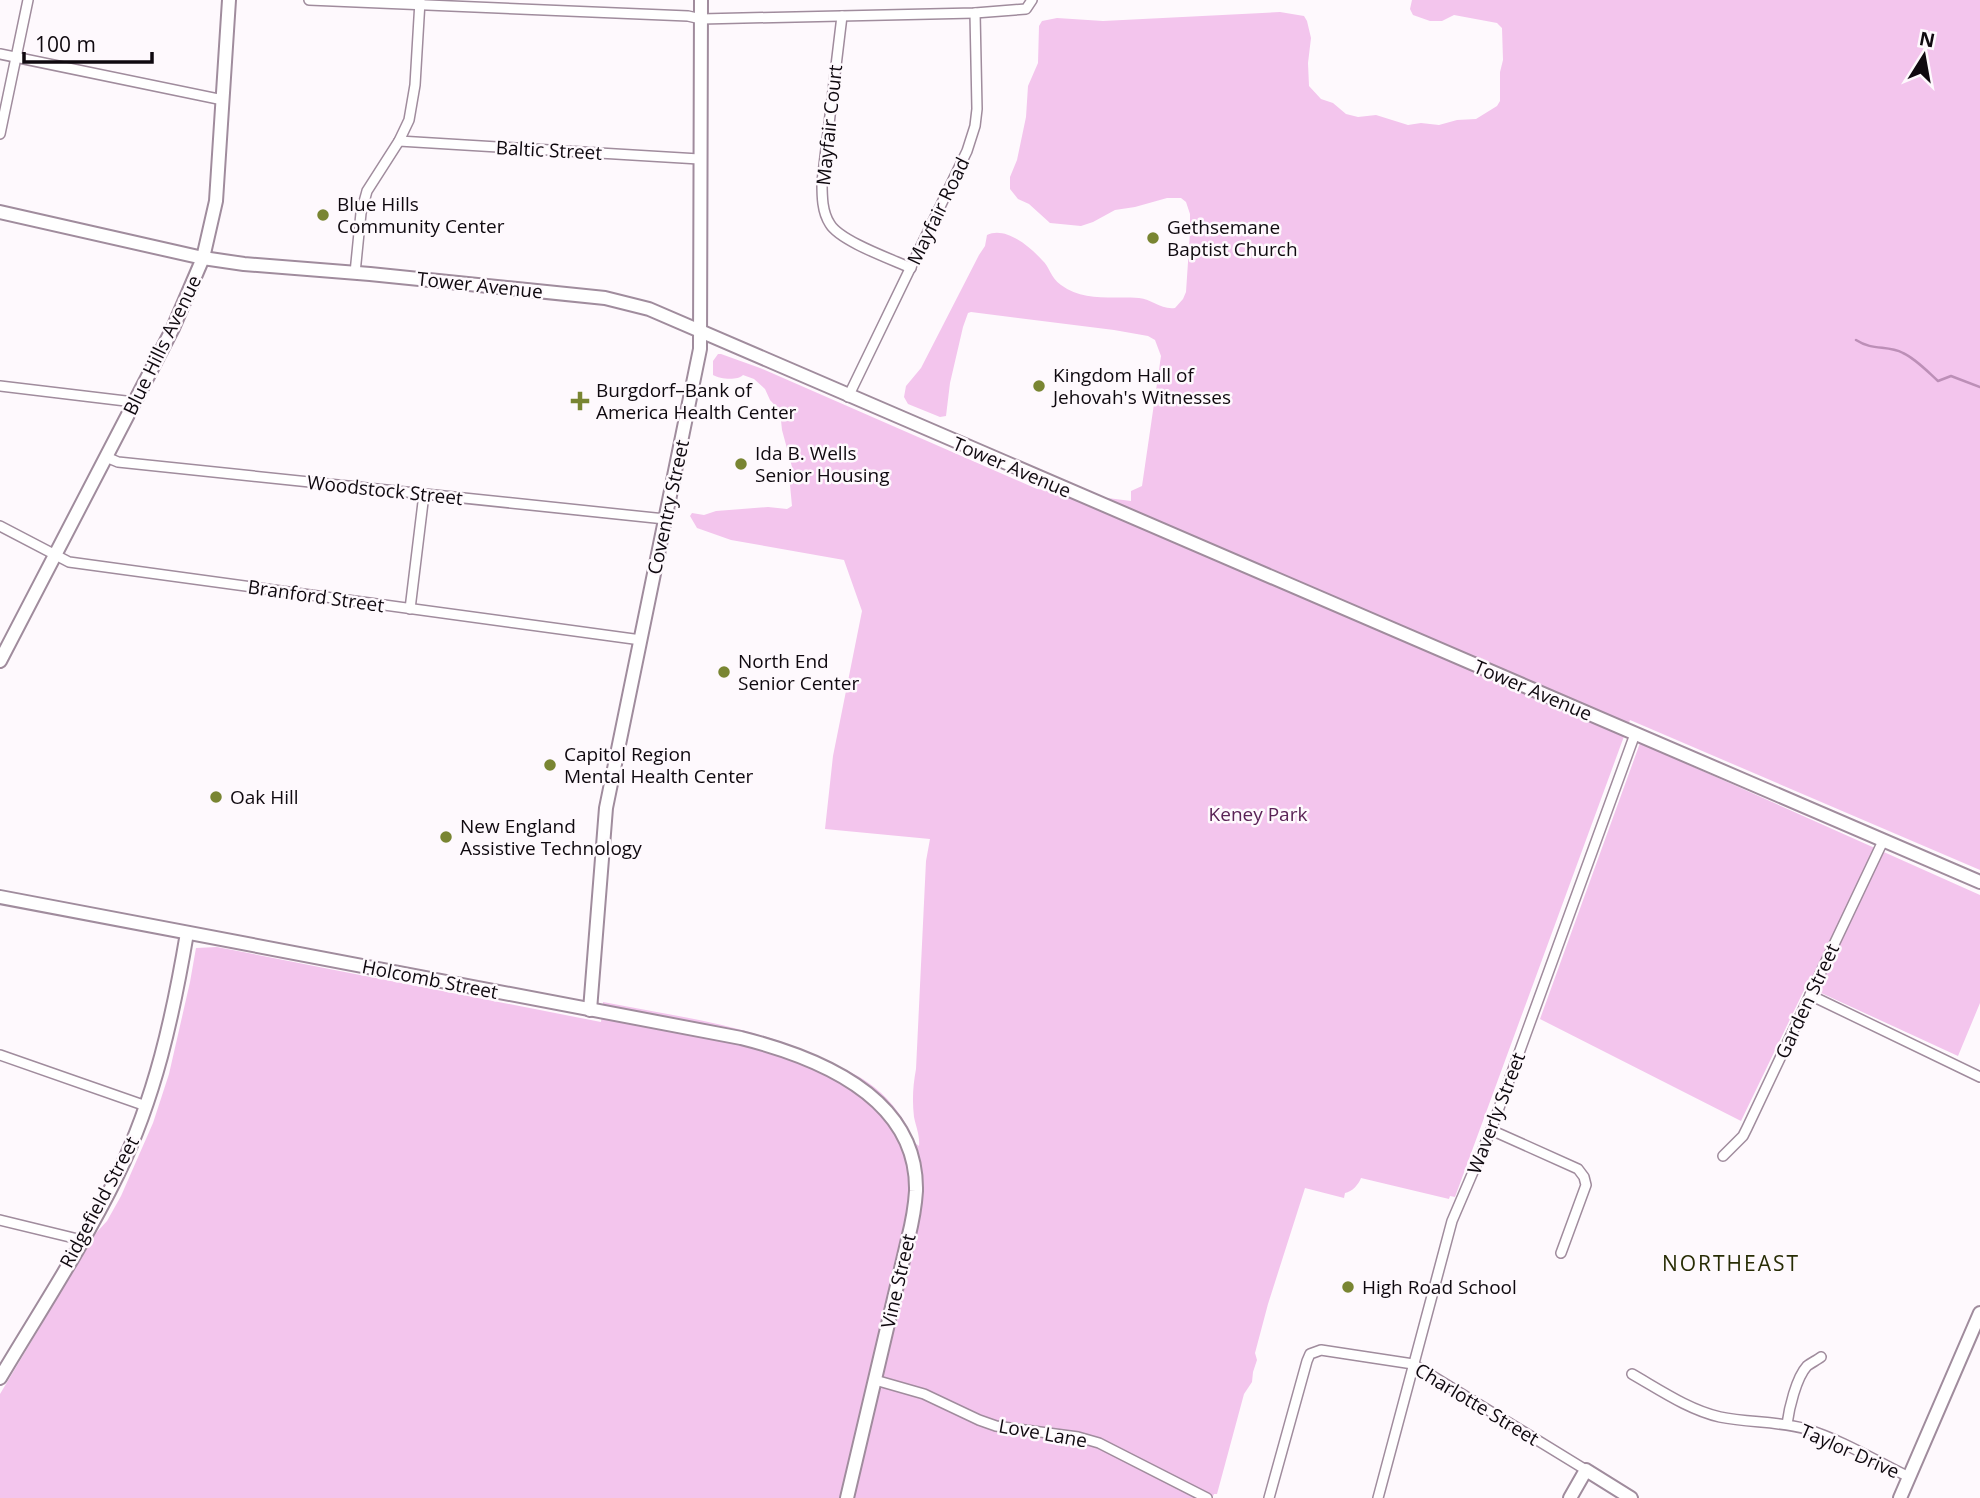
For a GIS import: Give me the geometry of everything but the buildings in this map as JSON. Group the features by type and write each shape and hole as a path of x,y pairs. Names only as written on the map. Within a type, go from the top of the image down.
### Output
{"street":[{"path":"0,134 28,0"},
{"name":"Blue Hills Avenue","path":"0,660 173,328 203,258 216,201 229,0"},
{"path":"309,0 420,3 688,16 701,19 975,13 1029,4"},
{"name":"Coventry Street","path":"590,1010 604,823 698,359 701,331 701,0"},
{"path":"355,273 363,201 410,120 420,3"},
{"name":"Mayfair Road","path":"848,397 967,151 977,109 975,13"},
{"name":"Mayfair Court","path":"842,16 822,182 825,213 830,224 846,239 911,268"},
{"path":"0,54 222,100"},
{"name":"Baltic Street","path":"399,141 699,159"},
{"name":"Tower Avenue","path":"0,212 203,258 605,298 649,309 848,397 1980,882"},
{"path":"0,386 134,402"},
{"name":"Woodstock Street","path":"106,457 118,462 665,519"},
{"path":"410,609 424,495"},
{"name":"Branford Street","path":"0,526 69,562 641,640"},
{"name":"Waverly Street","path":"1378,1498 1452,1221 1491,1130 1635,734"},
{"name":"Garden Street","path":"1723,1156 1743,1136 1883,841"},
{"name":"Holcomb Street","path":"0,897 755,1042 807,1060 852,1083"},
{"name":"Ridgefield Street","path":"0,1378 4,1363 82,1240 119,1173 146,1106 170,1023 187,933"},
{"path":"1810,995 1980,1077"},
{"path":"0,1055 146,1106"},
{"name":"Vine Street","path":"846,1498 908,1239 916,1189 913,1166 901,1131 883,1107 852,1083"},
{"path":"1491,1130 1578,1169 1584,1177 1586,1185 1561,1253"},
{"path":"0,1220 82,1240"},
{"path":"1900,1498 1980,1313"},
{"name":"Charlotte Street","path":"1269,1498 1310,1354 1321,1350 1413,1364 1631,1498"},
{"path":"1787,1424 1788,1411 1801,1377 1807,1366 1821,1357"},
{"name":"Taylor Drive","path":"1632,1374 1707,1413 1750,1422 1787,1424 1825,1436 1909,1477"},
{"name":"Love Lane","path":"875,1380 925,1394 996,1426 1078,1437 1099,1443 1207,1498"},
{"path":"1570,1498 1586,1470"}],"green space":[{"name":"Keney Park","path":"1412,0 1980,0 1980,870 1630,720 1455,1197 1450,1196 1449,1199 1361,1178 1355,1187 1345,1193 1344,1198 1305,1188 1268,1304 1255,1353 1257,1360 1252,1382 1244,1394 1217,1494 1212,1498 0,1498 0,1394 121,1196 153,1123 169,1074 196,948 217,947 601,1022 603,1002 749,1032 805,1051 864,1080 893,1106 919,1146 913,1093 926,861 930,839 825,829 833,756 862,611 844,560 731,540 697,528 690,516 692,513 704,515 716,511 768,507 787,509 792,506 792,467 780,411 765,389 754,379 743,375 728,379 713,375 713,361 721,354 760,368 1037,489 1131,501 1131,491 1142,486 1161,356 1155,340 1148,336 971,312 968,313 963,327 950,383 946,416 940,417 908,404 904,397 906,386 921,368 985,246 987,235 1002,233 1017,239 1045,263 1057,282 1079,294 1139,298 1175,308 1186,292 1190,214 1186,202 1181,198 1167,198 1115,210 1081,226 1050,223 1029,204 1018,199 1010,189 1010,177 1017,160 1026,117 1028,86 1038,63 1039,26 1042,21 1057,18 1103,21 1280,12 1304,16 1311,38 1309,86 1321,99 1333,103 1346,114 1358,117 1376,115 1408,125 1439,125 1476,119 1497,106 1500,101 1500,72 1503,60 1502,28 1497,23 1454,15 1442,21 1430,21 1413,15 1410,9"},
{"path":"1640,743 1980,895 1980,1003 1958,1056 1806,986 1741,1121 1540,1019"}],"waterway":[{"path":"1856,340 1868,346 1903,353 1938,381 1951,376 1980,387"}],"place":[{"name":"Blue Hills Community Center","path":"323,215"},
{"name":"Gethsemane Baptist Church","path":"1153,238"},
{"name":"Kingdom Hall of Jehovah's Witnesses","path":"1039,386"},
{"name":"Burgdorf–Bank of America Health Center","path":"580,401"},
{"name":"Ida B. Wells Senior Housing","path":"741,464"},
{"name":"North End Senior Center","path":"724,672"},
{"name":"Capitol Region Mental Health Center","path":"550,765"},
{"name":"Oak Hill","path":"216,797"},
{"name":"New England Assistive Technology","path":"446,837"},
{"name":"High Road School","path":"1348,1287"}],"district":[{"name":"NORTHEAST","path":"1731,1264"}]}
